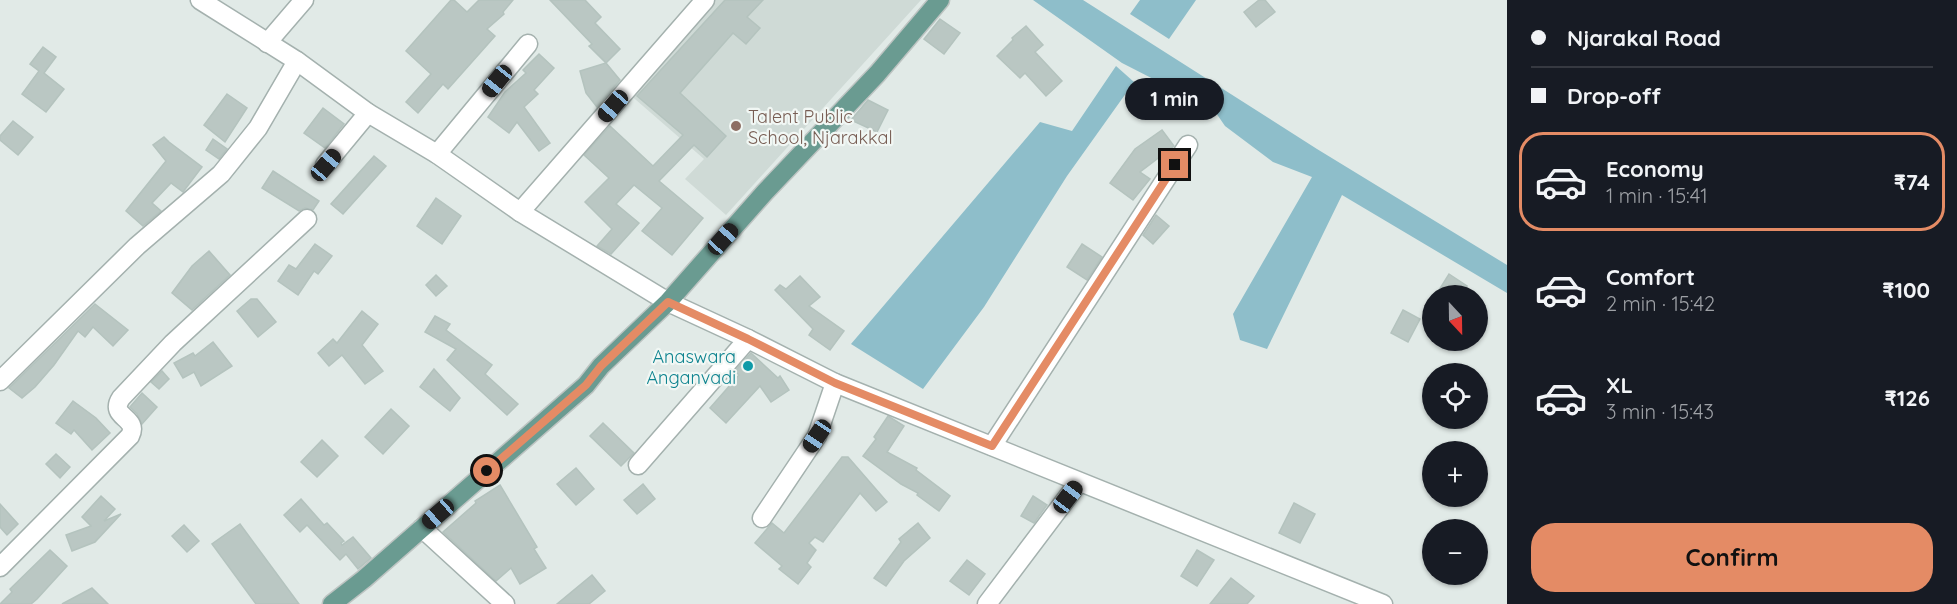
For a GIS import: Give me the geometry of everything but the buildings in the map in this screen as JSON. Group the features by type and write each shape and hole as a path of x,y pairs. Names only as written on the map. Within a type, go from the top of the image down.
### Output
{"main road":[{"path":"332,604 586,385 601,366 668,302 765,192 877,74 940,0"}],"street":[{"path":"200,0 297,61 369,113 437,154 520,212 668,302 835,383 1383,604"},
{"path":"267,43 304,0"},
{"path":"520,212 705,0"},
{"path":"437,154 528,44"},
{"path":"0,381 137,246 221,174 258,128 297,61"},
{"path":"326,165 369,113"},
{"path":"992,446 1188,145"},
{"path":"0,567 130,436 132,425 117,409 121,398 172,343 307,219"},
{"path":"638,465 748,339"},
{"path":"762,518 817,436 835,383"},
{"path":"987,604 1079,482"},
{"path":"422,528 506,604"}],"shaded area":[{"name":"Talent Public School, Njarakkal","path":"707,0 921,0 726,215 685,179 704,159 628,93"}],"water":[{"path":"1033,0 1083,0 1317,149 1507,265 1507,293 1342,195 1267,349 1240,340 1233,314 1312,177 1273,162 1225,126 1214,110 1122,63"},
{"path":"1140,0 1196,0 1169,39 1130,14"},
{"path":"1116,66 1134,82 1067,176 984,307 923,389 851,344 1040,122 1072,131"}],"place":[{"name":"Talent Public School, Njarakkal","path":"736,126"},
{"name":"Anaswara Anganvadi","path":"748,366"}],"route":[{"path":"487,471 586,385 601,366 668,302 835,383 992,446 1175,165"}]}
